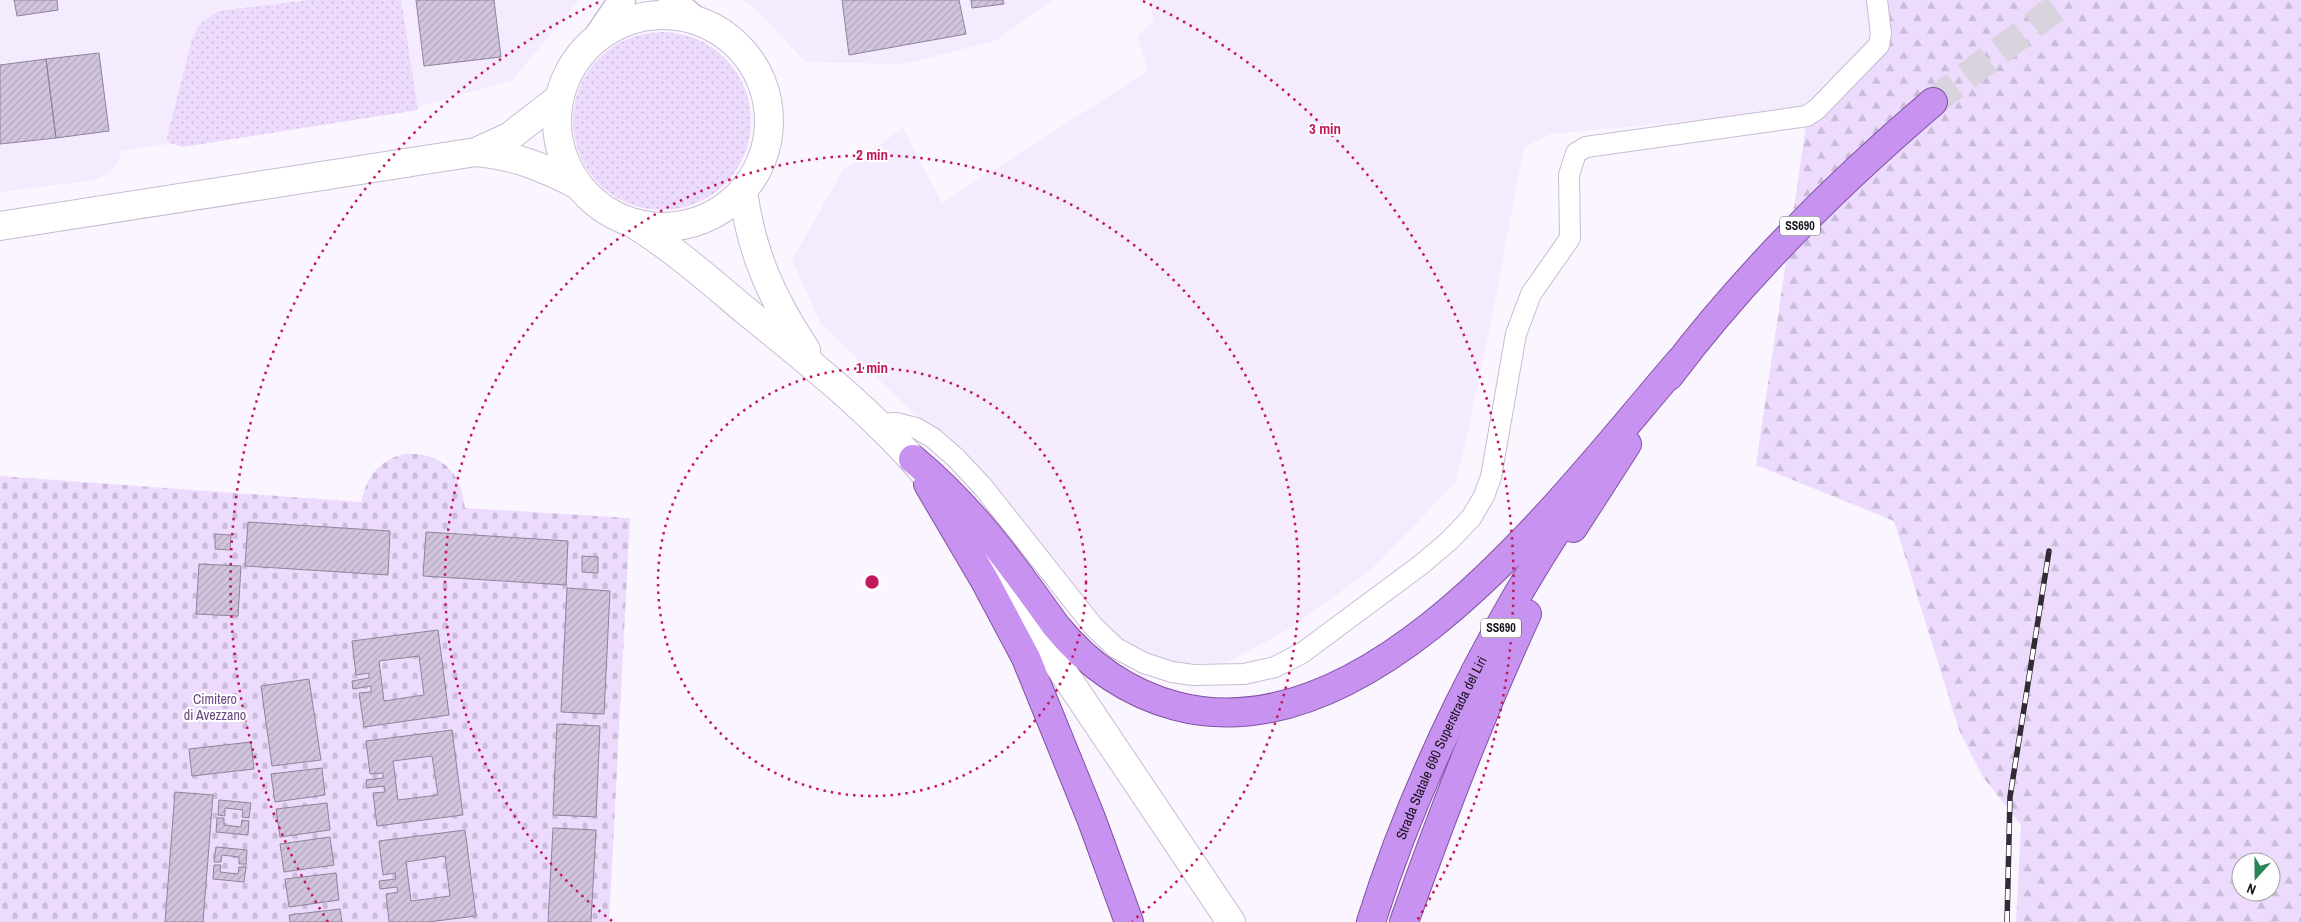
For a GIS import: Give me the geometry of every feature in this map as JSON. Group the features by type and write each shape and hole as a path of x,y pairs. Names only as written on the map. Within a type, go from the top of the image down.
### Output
{"highway":[{"name":"Strada Statale 690 Superstrada del Liri","path":"1371,922 1416,800 1444,738 1492,643 1561,525 1598,470 1680,361 1732,299 1798,228 1933,102"},
{"name":"Strada Statale 690 Superstrada del Liri","path":"1404,922 1437,829 1528,611 1575,525 1680,361"},
{"path":"913,459 940,481 976,518 1056,626 1069,642 1097,668 1131,688 1173,705 1210,712 1256,711 1302,700 1335,686 1403,646 1452,609 1478,587 1522,542 1680,361"},
{"path":"913,459 986,581 1026,658 1095,828 1129,922"}],"main road":[{"path":"578,185 564,159 556,130 558,99 566,76 580,54 597,37 620,24 644,16 669,15 694,19 720,31 742,50 757,73 767,100 769,129 763,157 743,191 720,211 692,223 661,227 631,222"},
{"path":"476,152 509,137 558,99"},
{"path":"0,226 476,152 496,154 537,165 578,185 602,208 631,222 685,258 824,373 879,424 913,459 974,539 1231,922"},
{"path":"743,191 747,222 761,268 792,330 824,373"}],"street":[{"path":"597,37 622,0"},
{"path":"672,0 694,19"},
{"path":"879,424 896,423 916,428 933,438 956,458 986,491 1092,626 1122,652 1151,666 1182,674 1234,675 1275,667 1302,652 1403,579 1458,532 1480,505 1488,487 1494,460 1516,334 1521,316 1531,294 1570,238 1569,175 1576,152 1586,147 1807,116 1817,109 1876,50 1881,34 1877,0"}],"shaded area":[{"path":"0,0 579,0 513,80 418,107 122,151 118,163 109,173 96,180 0,192"},
{"path":"742,0 1053,0 995,41 904,64 806,62 751,5"},
{"path":"1149,0 1871,0 1877,38 1808,110 1551,134 1524,147 1494,306 1456,482 1373,568 1291,628 1226,663 1153,663 1095,627 949,447 821,324 792,260 843,170 903,128 942,203 1148,71 1137,36 1154,22"}],"green space":[{"path":"309,0 401,0 418,110 183,147 169,143 167,138 192,39 200,24 218,11"},
{"path":"1883,0 2301,0 2301,922 2016,922 2021,825 1983,777 1959,730 1894,521 1756,465 1806,126 1879,57"},
{"path":"653,32 671,32 704,42 719,52 731,64 741,79 747,95 751,121 747,147 741,163 731,178 719,190 704,200 688,206 671,210 653,210 620,200 605,190 593,178 583,163 577,147 573,130 573,112 583,79 593,64 605,52 620,42 636,36"},
{"name":"Cimitero di Avezzano","path":"404,454 417,454 429,457 447,467 459,484 465,508 630,518 609,922 0,922 0,476 361,502 370,478 375,471 387,461"}],"building":[{"path":"14,0 57,0 58,10 17,16"},
{"path":"416,0 494,0 501,57 424,66"},
{"path":"842,0 959,0 966,34 849,55"},
{"path":"971,0 1003,0 1004,4 972,8"},
{"path":"99,53 109,131 56,138 46,59"},
{"path":"46,59 56,138 0,144 0,65"},
{"path":"248,522 390,531 388,575 245,566"},
{"path":"426,532 568,541 566,585 423,576"},
{"path":"215,534 231,535 230,550 215,549"},
{"path":"582,556 598,557 598,573 582,572"},
{"path":"199,564 241,566 238,616 196,614"},
{"path":"567,588 610,591 604,714 561,712"},
{"path":"438,630 449,715 364,727 359,693 371,692 371,686 353,689 352,681 369,678 369,673 356,675 352,641","holes":["419,656 424,695 384,701 379,661"]},
{"path":"309,679 321,760 272,766 261,686"},
{"path":"557,724 600,726 596,817 553,815"},
{"path":"452,730 463,815 377,826 373,793 385,792 384,786 367,788 366,780 383,778 383,773 370,774 366,741","holes":["432,756 438,795 398,800 393,761"]},
{"path":"251,742 254,769 192,776 189,749"},
{"path":"322,768 325,795 275,802 271,774"},
{"path":"175,792 213,795 203,922 165,922"},
{"path":"219,800 251,803 249,818 242,817 243,810 225,808 225,816 218,815"},
{"path":"327,803 330,830 280,837 276,809"},
{"path":"217,818 224,818 224,825 241,827 242,820 249,821 248,835 216,832"},
{"path":"553,828 596,830 591,922 548,922"},
{"path":"465,830 476,916 428,922 389,922 386,894 398,892 397,887 380,889 379,881 396,879 395,873 383,875 379,841","holes":["445,856 450,896 411,901 406,862"]},
{"path":"330,837 334,865 284,872 280,844"},
{"path":"216,847 247,850 246,864 239,864 239,857 222,855 221,862 214,862"},
{"path":"214,865 221,865 220,872 238,874 239,867 246,867 244,882 213,879"},
{"path":"336,873 339,900 289,907 285,879"},
{"path":"340,909 342,922 290,922 289,915"}],"tunnel":[{"path":"1933,102 2066,0"}],"railway":[{"path":"2007,922 2010,797 2049,551"}]}
